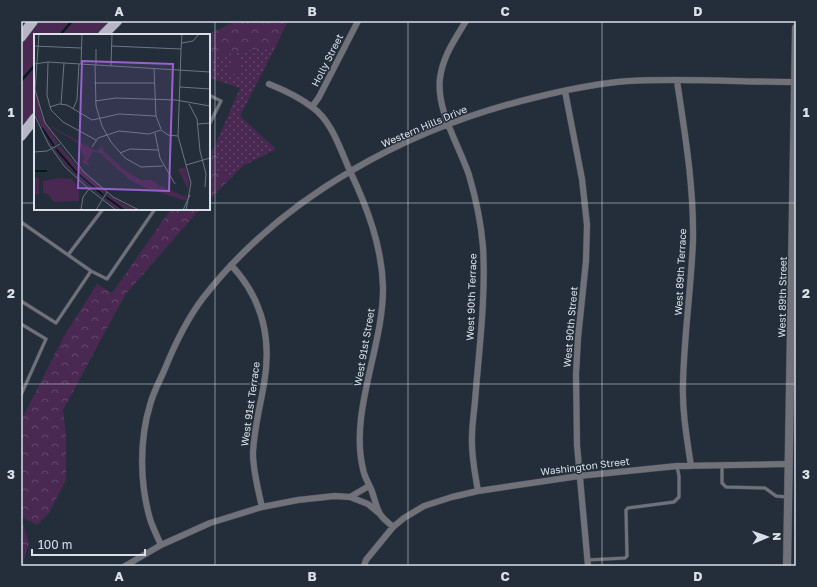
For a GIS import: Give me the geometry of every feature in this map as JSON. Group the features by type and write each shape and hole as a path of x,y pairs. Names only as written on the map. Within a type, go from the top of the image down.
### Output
{"main road":[{"path":"21,37 33,21"},
{"path":"104,34 116,21"},
{"path":"21,136 34,119"}],"street":[{"name":"Holly Street","path":"312,107 319,97 358,21"},
{"name":"West 90th Terrace","path":"466,21 451,45 443,62 439,93 441,105 469,174 476,198 483,248 483,291 472,437 473,466 478,491"},
{"name":"West 89th Street","path":"787,566 795,186 796,28"},
{"name":"Western Hills Drive","path":"161,545 151,520 145,496 143,476 143,444 150,404 170,355 202,299 232,265 262,236 303,203 350,171 401,144 449,124 499,107 600,84 630,81 795,82"},
{"name":"West 89th Terrace","path":"676,81 689,165 693,206 693,241 683,385 684,423 691,466"},
{"name":"West 91st Street","path":"269,84 290,93 312,107 326,122 350,171 369,216 378,252 382,286 380,321 362,410 360,448 363,469 380,514 393,527"},
{"name":"West 90th Street","path":"565,91 582,179 587,225 586,261 576,374 577,445 588,563"},
{"name":"West 91st Terrace","path":"232,265 243,277 253,293 261,312 265,331 266,366 255,427 253,453 254,470 262,507"},
{"name":"Washington Street","path":"393,527 404,518 424,506 478,491 579,476 677,466 789,464"},
{"path":"350,497 370,486"},
{"path":"125,566 161,545 210,523 262,507 298,500 336,496 350,497 368,504 380,514"},
{"path":"364,566 366,560 393,527"}],"lane":[{"path":"210,95 222,101 210,123"},
{"path":"68,255 102,210"},
{"path":"21,222 91,271 107,279 154,210"},
{"path":"21,301 56,322 91,271"},
{"path":"21,324 46,339 21,395"},
{"path":"722,465 722,483 726,487 765,488 776,496 788,497"},
{"path":"588,563 625,558 627,556 626,510 628,508 674,502 679,497 677,466"}],"green space":[{"path":"39,21 109,21 97,34 34,34 34,110 21,127 21,44"},
{"path":"236,21 288,21 273,52 262,48 213,56 210,60 209,34"},
{"path":"263,48 273,52 240,116 276,149 243,166 233,176 216,170 219,158 214,148 240,88 210,78 210,60 212,56"},
{"path":"240,55 242,73 228,75 227,67 233,66 232,56"},
{"path":"214,148 219,158 216,170 233,176 210,199 210,153"},
{"path":"170,210 199,210 125,295 63,410 66,436 66,480 49,513 37,525 21,517 22,419 64,336 97,284 112,293"},
{"path":"21,518 29,543 22,566 21,566"}],"waterway":[{"path":"61,34 72,21"},
{"path":"21,81 34,66"}]}
